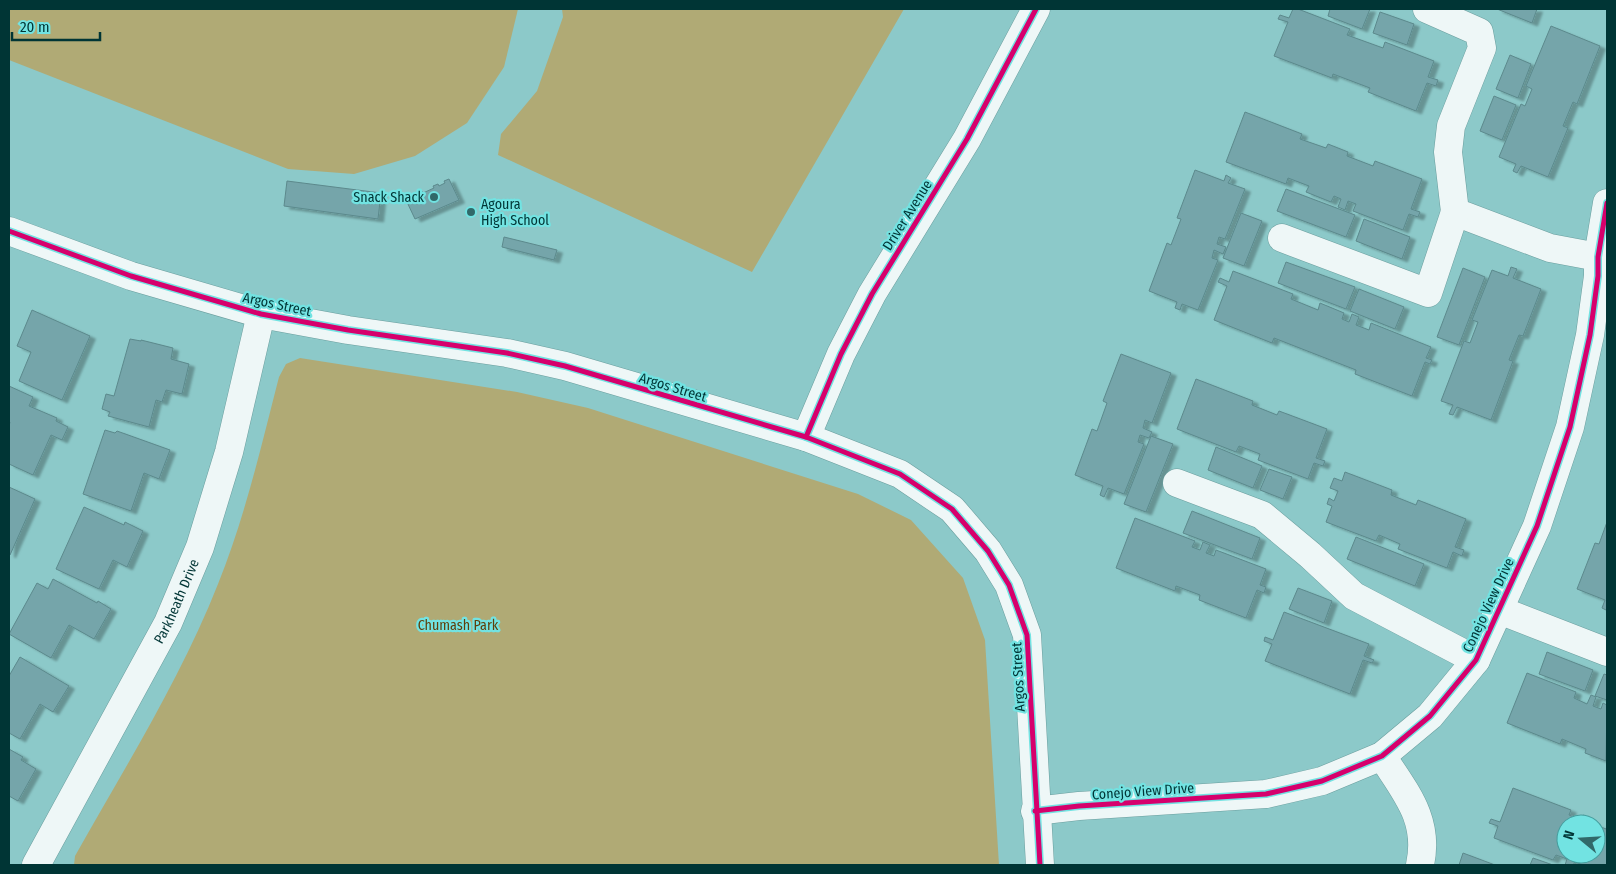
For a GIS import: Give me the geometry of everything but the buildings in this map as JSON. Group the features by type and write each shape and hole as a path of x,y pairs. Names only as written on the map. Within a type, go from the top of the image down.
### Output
{"street":[{"name":"Driver Avenue","path":"806,437 841,354 872,294 967,139 1036,9"},
{"path":"1282,238 1428,293 1455,212 1448,152 1452,126 1482,48 1479,32 1427,9"},
{"name":"Conejo View Drive","path":"1036,811 1079,806 1266,794 1322,781 1382,756 1430,716 1476,660 1537,526 1570,427 1590,335 1598,276 1598,257 1607,203"},
{"path":"1455,212 1550,248 1598,257"},
{"name":"Argos Street","path":"9,230 131,276 261,314 348,330 507,353 565,366 806,437 900,474 952,509 988,551 1009,585 1027,636 1040,865"},
{"name":"Parkheath Drive","path":"36,865 168,623 200,546 229,452 261,314"},
{"path":"1177,483 1262,515 1310,555 1354,596 1476,660"},
{"path":"1499,610 1607,652"},
{"path":"1382,756 1414,806 1422,828 1424,850 1420,865"}],"green space":[{"path":"9,9 518,9 504,67 467,123 415,156 354,174 288,169 9,60"},
{"path":"562,9 904,9 752,272 498,155 501,134 537,91 563,17"},
{"name":"Chumash Park","path":"300,358 517,392 588,408 858,494 911,520 963,578 985,640 999,865 74,865 75,856 151,723 203,620 228,559 252,482 279,377 286,364"}],"cycle path":[{"path":"806,437 841,354 872,294 967,139 1036,9"},
{"path":"1035,811 1079,806 1266,794 1322,781 1382,756 1430,716 1476,660 1537,526 1570,427 1590,335 1598,276 1598,257 1607,203"},
{"path":"9,231 131,276 261,314 348,330 507,353 565,366 806,437 900,474 952,509 988,551 1009,585 1027,635 1040,865"}],"place":[{"name":"Snack Shack","path":"434,197"},
{"name":"Agoura High School","path":"471,212"}]}
